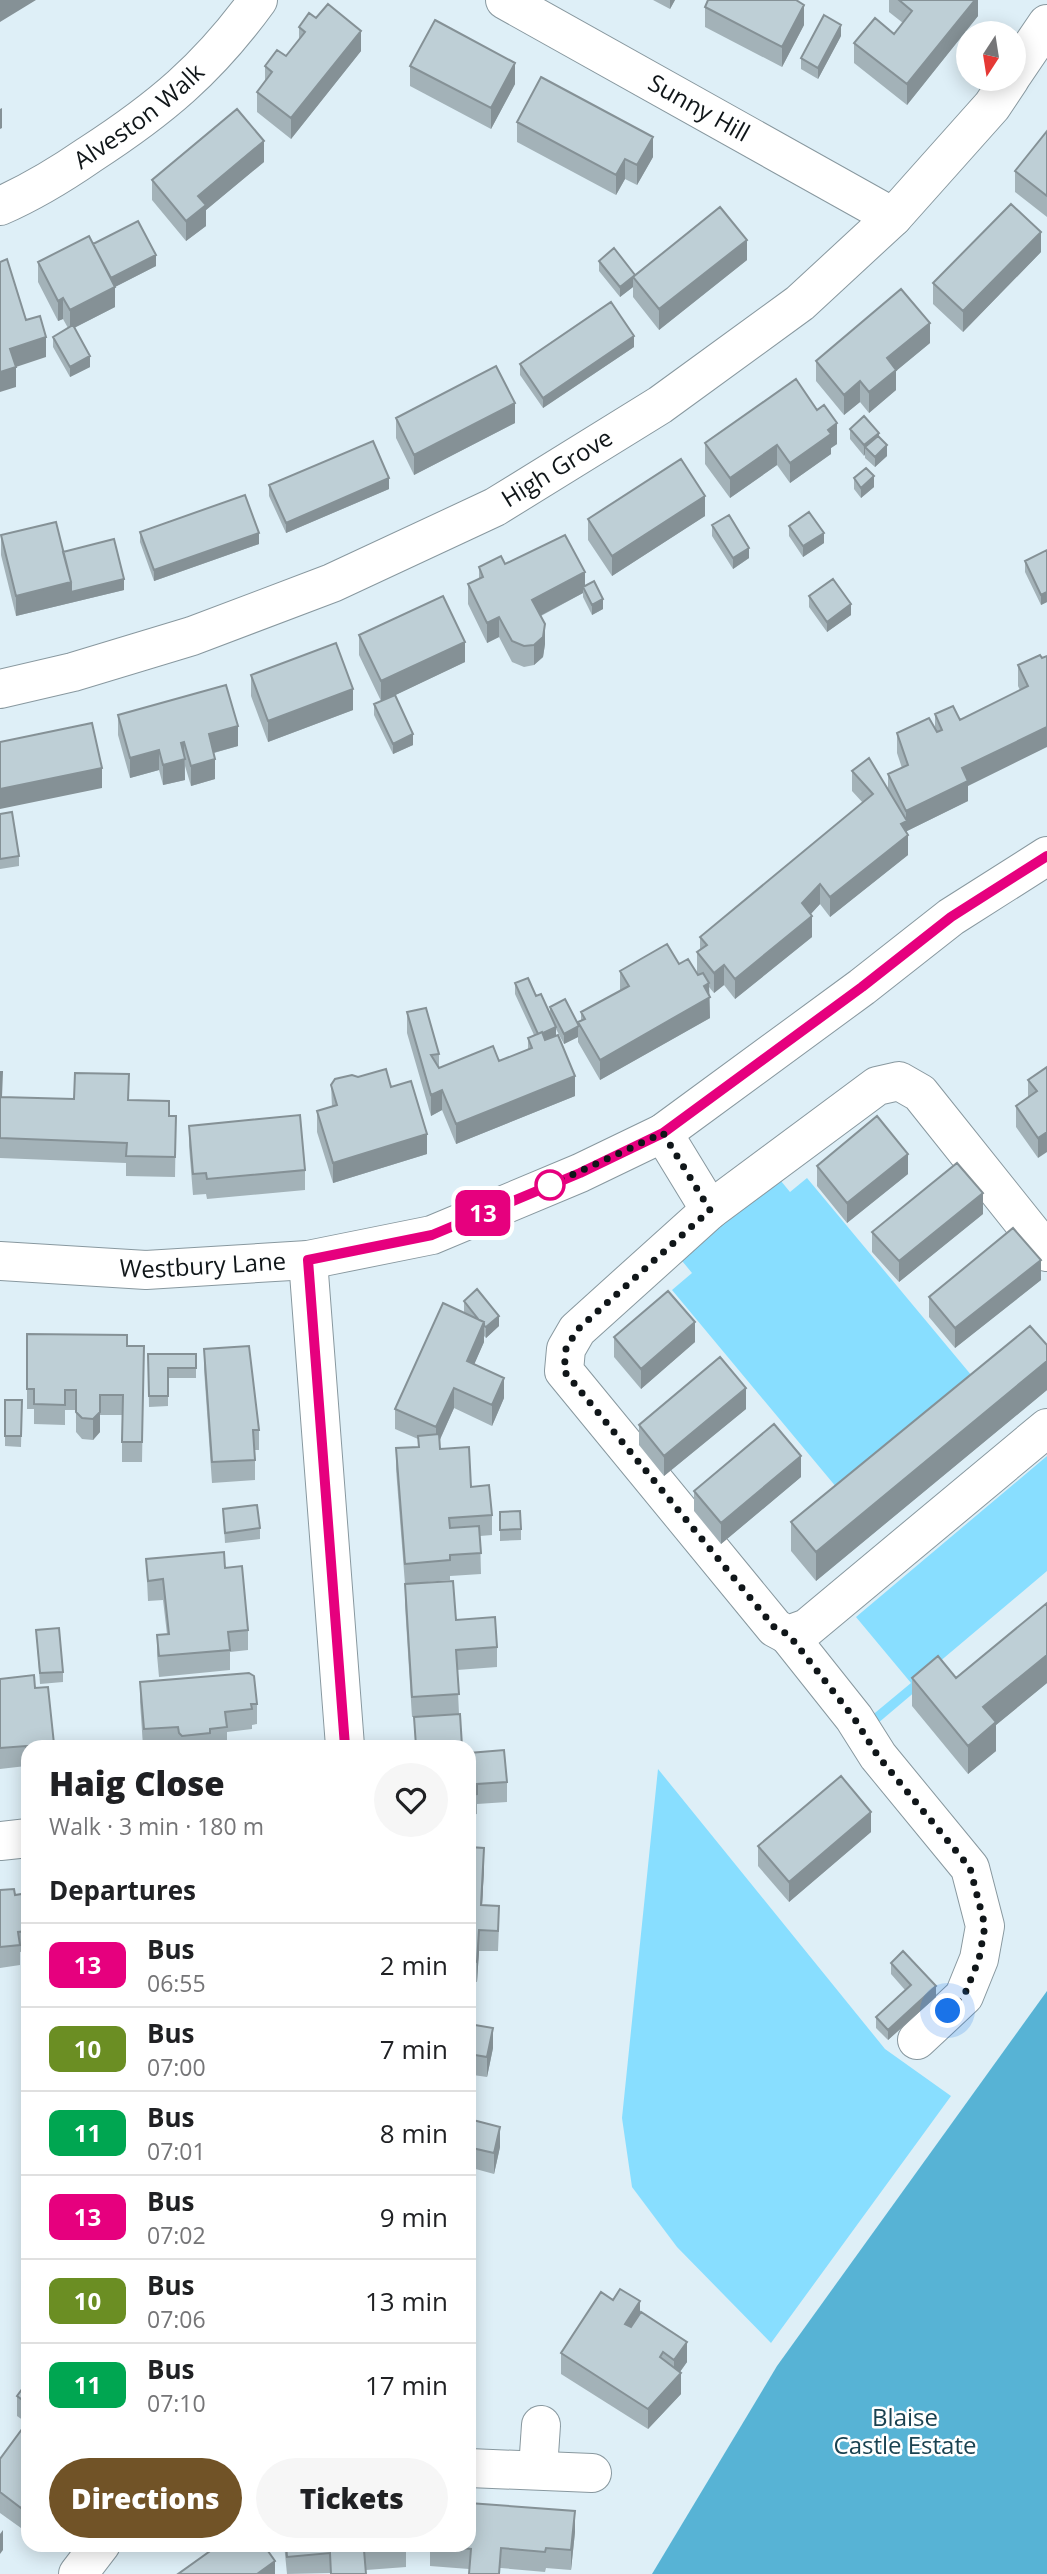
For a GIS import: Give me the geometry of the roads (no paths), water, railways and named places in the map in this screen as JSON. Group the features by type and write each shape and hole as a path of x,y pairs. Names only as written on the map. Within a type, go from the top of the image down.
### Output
{"street":[{"name":"Alveston Walk","path":"0,206 33,192 149,115 197,73 229,39 258,0"},
{"name":"Sunny Hill","path":"505,0 893,216"},
{"path":"1026,55 1047,24"},
{"name":"High Grove","path":"0,689 73,672 192,636 332,583 495,507 660,405 800,303 893,216 992,106 1002,91"},
{"name":"Westbury Lane","path":"0,1261 146,1270 308,1260 432,1235 580,1173 663,1133 862,987 951,917 1047,856"},
{"path":"917,2040 964,1996 979,1959 985,1926 970,1868 878,1756 854,1718 789,1635 775,1628 564,1371 566,1349 577,1330 710,1210 877,1086 899,1081 920,1093 1047,1252"},
{"path":"663,1133 710,1210"},
{"path":"308,1260 345,1740"},
{"path":"789,1635 807,1628 1047,1429"},
{"path":"0,1840 21,1838"},
{"path":"538,2469 541,2425"},
{"path":"476,2468 592,2473"},
{"path":"78,2574 95,2552"}],"park label":[{"name":"Blaise Castle Estate","path":"905,2432"}]}
